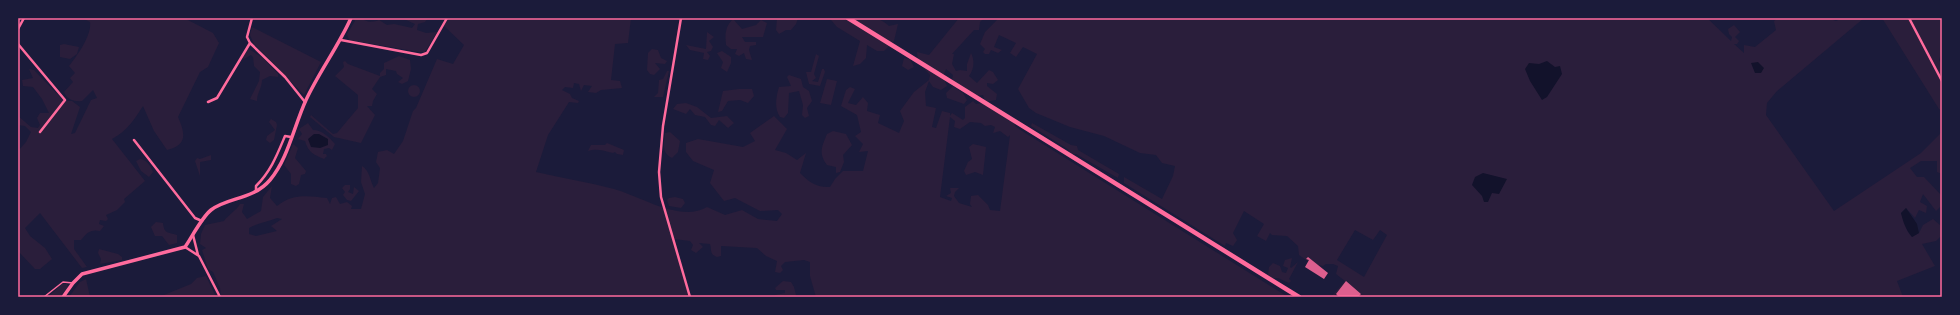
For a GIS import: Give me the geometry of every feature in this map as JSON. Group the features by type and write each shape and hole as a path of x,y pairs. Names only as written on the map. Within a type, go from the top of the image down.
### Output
{"main road":[{"path":"848,18 1299,297"}],"street":[{"path":"18,30 24,18"},
{"path":"252,18 247,37 250,43 285,77 305,102"},
{"path":"63,297 80,276 87,273 185,247 202,221 212,209 265,186 275,173 305,102 321,69 341,40 351,18"},
{"path":"341,40 421,55 427,53 447,18"},
{"path":"681,18 663,126 659,172 661,198 690,297"},
{"path":"1909,18 1942,81"},
{"path":"208,102 217,98 250,43"},
{"path":"18,44 64,100 40,132"},
{"path":"256,191 256,186 268,173 273,164 285,136 291,137"},
{"path":"134,140 195,218 202,221"},
{"path":"193,235 198,256 220,297"},
{"path":"185,247 198,256"}],"lane":[{"path":"44,297 63,282 73,283"}],"shaded area":[{"path":"870,17 884,22 889,26 898,24 894,41 884,51 877,51 867,45 866,58 860,64 853,66 860,41 837,27 831,20 832,18"},
{"path":"82,18 184,18 213,33 219,43 208,67 200,72 178,117 183,133 182,142 179,145 167,150 154,131 143,106 126,129 112,139 145,181 124,199 125,202 117,210 106,215 108,219 106,221 100,220 99,224 104,226 100,231 91,231 81,240 74,240 74,249 87,267 82,268 40,213 25,228 30,236 45,248 52,259 40,269 35,269 18,251 18,151 26,142 31,132 25,126 18,125 18,116 31,127 38,128 40,125 37,118 40,113 49,113 42,99 33,87 23,86 22,80 33,78 29,69 34,70 64,101 72,101 80,107 71,134 75,133 91,100 97,98 93,90 82,101 74,101 69,99 64,92 73,82 70,78 75,73 69,66 80,51 89,33 90,22"},
{"path":"353,18 362,18 370,22 379,20 387,25 394,24 412,28 415,24 404,19 405,18 428,18 425,22 418,24 417,30 426,33 437,32 425,52 419,52 349,40 347,34 355,21"},
{"path":"447,18 631,18 628,43 615,44 611,80 620,81 622,88 601,90 596,93 588,92 592,86 584,85 581,91 579,84 574,83 573,88 565,87 562,90 570,94 572,98 579,101 578,103 569,102 548,135 536,172 614,189 660,207 673,210 685,212 697,211 707,207 725,215 742,210 758,219 777,221 782,214 778,210 760,211 735,198 724,201 710,183 714,170 693,161 686,152 686,143 698,139 743,147 755,141 750,133 774,116 787,129 775,150 786,153 797,160 806,153 800,173 814,184 830,187 843,171 863,171 868,151 859,152 863,144 855,136 861,132 857,115 841,106 846,90 850,87 855,89 848,103 856,105 863,97 868,103 867,111 880,115 878,123 899,133 904,121 900,111 914,92 929,80 930,75 918,62 917,52 929,55 959,18 984,18 980,22 979,30 974,30 952,54 954,54 952,64 956,71 967,71 967,64 971,53 973,65 969,76 977,83 989,70 993,72 998,80 993,84 987,83 987,86 997,94 996,100 985,102 983,95 976,96 952,80 953,75 946,69 943,77 947,86 941,90 933,87 929,81 925,92 926,106 936,108 932,127 936,128 942,111 950,113 950,116 952,113 963,120 965,118 965,107 973,101 976,104 982,103 1014,123 1015,126 1022,131 1288,297 816,297 810,276 810,262 804,260 785,262 781,266 783,270 780,273 775,272 777,261 766,256 757,248 721,246 721,256 717,257 712,253 710,244 699,243 703,247 696,253 691,250 693,245 690,241 674,239 690,297 221,297 220,288 213,272 208,269 202,250 206,248 200,244 201,234 205,225 224,221 237,209 240,204 244,204 242,212 247,219 261,211 263,197 272,186 270,198 277,206 289,199 301,196 327,198 330,204 332,198 336,197 340,204 347,202 352,206 351,209 361,209 365,194 361,182 362,166 368,173 374,188 378,183 380,168 376,162 378,152 387,150 394,154 403,141 413,111 416,108 437,59 453,64 464,45 443,25","holes":["950,117 955,121 954,127 960,129 970,122 981,123 985,126 991,125 995,127 993,133 1000,131 1008,137 1010,135 1000,211 990,210 988,205 978,195 971,196 970,204 972,207 959,203 954,196 955,192 959,188 950,188 951,193 946,196 952,198 951,201 940,197","277,218 282,219 271,226 277,231 256,236 249,234 249,228"]},
{"path":"777,18 798,18 796,24 791,30 786,30 779,34 776,30"},
{"path":"999,18 1707,18 1731,41 1732,37 1729,34 1728,29 1734,25 1740,32 1735,37 1739,41 1737,44 1734,44 1744,53 1744,45 1755,47 1776,30 1774,21 1778,18 1828,18 1836,21 1842,18 1864,18 1777,91 1767,103 1766,115 1834,211 1921,153 1942,132 1942,174 1937,172 1937,161 1921,161 1910,168 1917,177 1924,177 1941,195 1941,206 1936,211 1923,194 1920,202 1927,206 1926,213 1919,210 1915,218 1906,208 1901,213 1908,232 1912,237 1919,233 1923,225 1933,219 1940,225 1941,236 1936,241 1922,244 1935,266 1897,281 1903,297 1340,297 1336,294 1331,297 1345,281 1336,274 1338,266 1333,264 1326,264 1323,266 1312,264 1299,255 1298,246 1287,236 1272,235 1270,233 1266,241 1257,236 1264,224 1244,211 1233,233 1237,240 1233,246 1226,243 1225,246 1124,183 1124,177 1162,199 1173,176 1175,166 1162,163 1156,155 1140,153 1104,136 1070,127 1036,113 1029,108 1018,89 1037,54 1023,47 1016,57 1010,53 1016,43 999,35 994,47 1002,50 998,53 991,50 989,54 985,54 983,52 985,49 980,44 985,32","holes":["1355,230 1373,240 1380,230 1387,235 1364,277 1337,260"]},
{"path":"1882,18 1942,18 1942,51 1939,60 1942,65 1942,111 1939,109"},
{"path":"733,19 742,29 756,25 761,20 767,23 763,37 742,37 745,42 756,42 756,45 750,46 749,50 752,60 746,59 744,53 739,56 735,54 737,49 731,49 726,45 726,31 728,25"},
{"path":"252,27 321,62 304,95 254,44 250,35"},
{"path":"707,32 714,37 709,41 713,47 711,51 707,52 710,56 708,60 703,59 704,53 690,50 686,45 706,49"},
{"path":"64,44 79,47 77,54 70,59 60,57 60,45"},
{"path":"249,49 263,58 278,74 278,77 270,76 262,80 257,101 250,99 259,81 260,72 254,66 253,57 251,55 244,59 240,57 244,51"},
{"path":"652,49 658,50 661,58 667,61 665,64 655,63 660,69 654,75 650,74 647,70 648,53"},
{"path":"722,51 731,57 731,63 727,72 721,68 723,62 717,53"},
{"path":"816,54 819,56 814,74 816,78 812,81 818,82 822,69 824,69 825,72 820,86 809,84 806,72 811,72"},
{"path":"399,56 410,60 411,69 408,81 402,84 398,82 403,78 397,74 396,71 386,69 386,75 380,77 372,89 377,94 372,106 367,106 375,115 361,143 334,137 310,117 311,115 333,134 337,133 358,108 358,95 335,76 344,67 343,62 345,61 348,64 380,76 380,73 384,69 384,63"},
{"path":"904,58 910,59 914,67 908,70 902,66"},
{"path":"1547,61 1555,67 1560,66 1562,74 1547,97 1542,100 1530,81 1525,69 1529,63 1539,64"},
{"path":"1758,62 1764,68 1761,73 1755,73 1751,63"},
{"path":"667,71 669,71 663,97 654,97 658,93 659,80 663,79"},
{"path":"789,75 801,79 803,87 809,91 812,101 807,108 809,116 805,118 802,115 803,105 799,91 789,93 788,113 784,118 780,117 778,114 776,102 779,87 791,86 787,77"},
{"path":"827,79 837,81 831,105 820,103"},
{"path":"416,85 419,86 419,96 412,97 409,96 408,89 409,86"},
{"path":"953,86 963,93 967,100 964,104 947,98 946,93"},
{"path":"752,89 754,96 748,103 740,100 728,101 722,111 718,112 723,91"},
{"path":"686,103 697,107 711,118 727,116 734,123 728,128 719,120 715,126 711,125 705,117 695,115 690,109 686,114 673,109 677,104"},
{"path":"271,119 276,122 277,125 274,140 270,143 266,140 267,136 275,130 269,122"},
{"path":"308,123 313,130 328,136 335,144 332,150 329,148 324,149 323,154 326,154 327,156 324,159 312,153 305,141 298,139 302,134 299,129"},
{"path":"1032,123 1071,145 1077,146 1078,150 1119,174 1118,178 1076,154 1071,154 1069,150 1031,126"},
{"path":"833,131 846,134 852,145 843,155 844,162 840,172 836,173 836,167 827,165 822,157 822,146 827,134"},
{"path":"670,132 680,141 678,152 672,158 668,156 664,147 665,133"},
{"path":"314,134 319,134 328,139 328,145 320,148 311,147 308,139"},
{"path":"607,143 624,150 623,155 615,152 613,153 600,150 588,151 591,145 605,145"},
{"path":"293,144 298,148 295,158 306,171 305,174 301,175 299,184 296,186 291,184 291,174 284,165"},
{"path":"973,144 986,147 983,175 975,172 966,175 964,171 968,162 972,159 969,147"},
{"path":"211,155 211,160 200,162 200,176 195,161 197,158 200,159"},
{"path":"140,159 147,162 153,172 149,177 141,171 136,161"},
{"path":"1483,173 1507,179 1499,194 1492,193 1488,202 1484,202 1482,196 1472,185 1475,177"},
{"path":"345,185 350,185 348,192 353,194 354,187 359,191 351,201 347,200 343,195 345,192 342,188"},
{"path":"675,197 683,199 685,203 681,208 669,206 667,200"},
{"path":"1906,208 1917,224 1919,233 1912,237 1905,226 1901,213"},
{"path":"156,222 163,223 165,231 177,235 177,243 169,245 162,236 155,236 151,227"},
{"path":"99,249 118,254 122,257 122,260 100,264 101,259 98,253"},
{"path":"1292,258 1291,268 1298,262 1289,279 1291,281 1289,283 1278,278 1272,278 1268,275 1269,267 1273,263 1280,266 1282,272 1286,273 1288,268 1283,266 1285,260"},
{"path":"206,276 216,297 159,297 191,284 197,278"},
{"path":"86,279 90,297 69,297 80,282"},
{"path":"783,281 791,282 796,295 794,297 784,295 784,297 775,297 775,295 785,293 785,290 776,290 775,288"},
{"path":"62,284 67,284 68,287 60,297 48,297"}],"building":[{"path":"1308,257 1328,273 1324,279 1305,267 1309,260 1306,259"},
{"path":"1346,281 1361,294 1358,297 1339,297 1336,294"}]}
